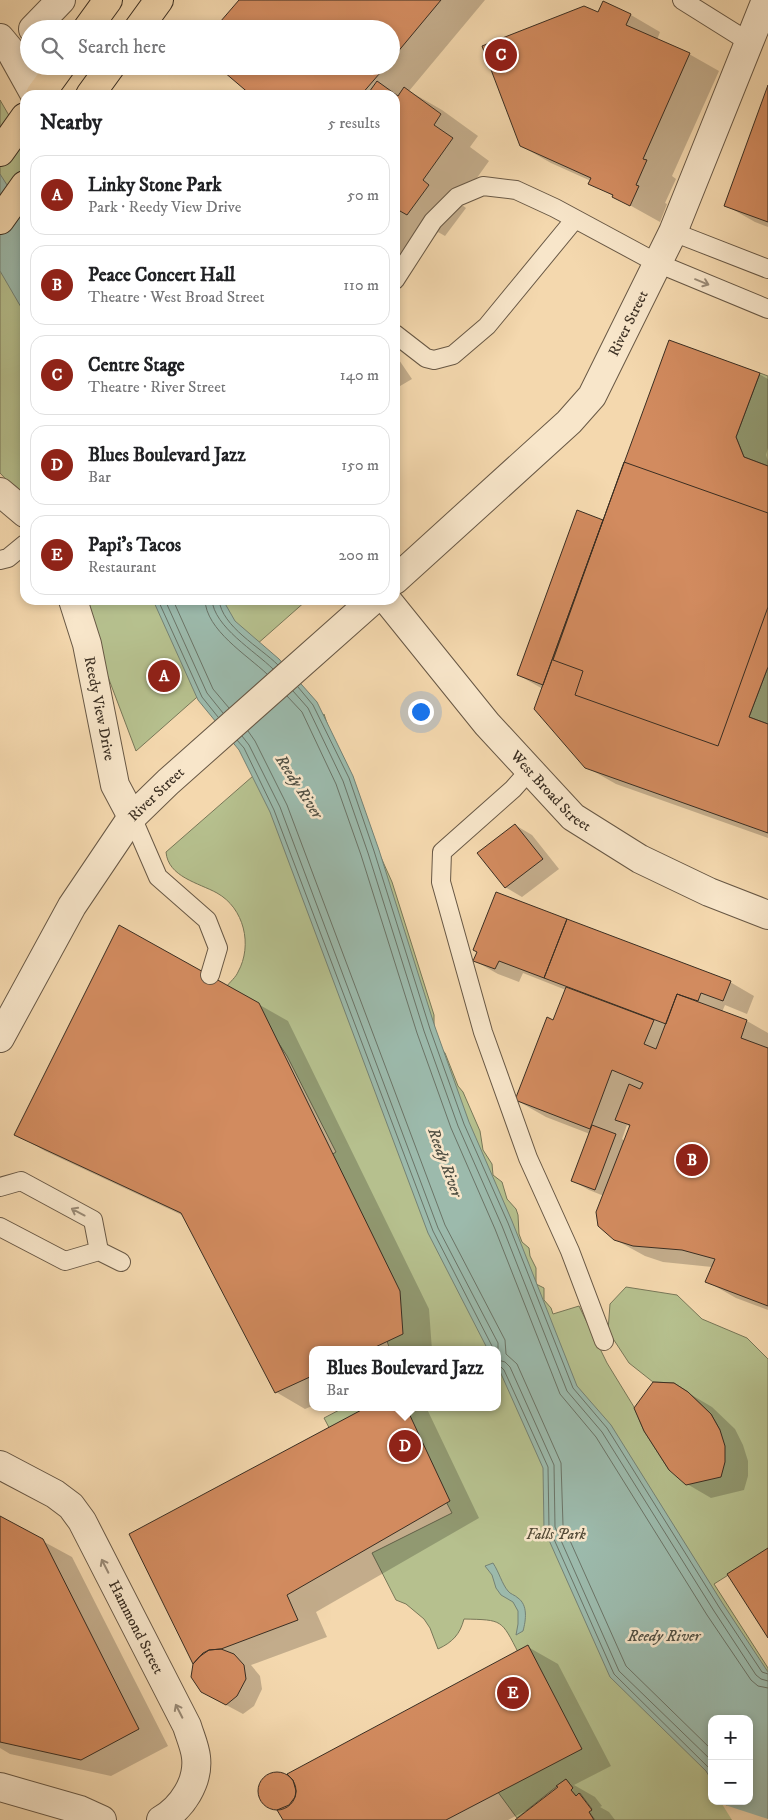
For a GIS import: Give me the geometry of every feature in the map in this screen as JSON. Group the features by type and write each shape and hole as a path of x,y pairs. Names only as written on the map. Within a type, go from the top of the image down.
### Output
{"highway":[{"path":"93,20 108,0"},
{"path":"145,20 159,0"},
{"path":"43,90 54,75"},
{"path":"94,90 104,75"},
{"path":"0,152 20,124"},
{"path":"0,220 20,192"}],"street":[{"path":"41,20 61,0"},
{"name":"River Street","path":"400,575 569,422 592,396 673,232 766,0"},
{"path":"13,40 20,57"},
{"path":"28,75 34,90"},
{"path":"0,492 20,509"},
{"name":"Reedy View Drive","path":"75,605 87,644 115,785 132,817"},
{"name":"River Street","path":"0,1038 7,1007 132,817 168,782 368,605"},
{"name":"West Broad Street","path":"391,605 487,724 573,817 640,859 685,881 768,915"},
{"name":"Hammond Street","path":"0,1465 55,1494 71,1506 82,1521 187,1726 196,1757 195,1774 186,1797 170,1815 161,1820"},
{"path":"0,1787 80,1810 102,1820"}],"lane":[{"path":"682,0 749,42"},
{"path":"400,272 433,221 457,197 483,186 516,190 575,219 657,264 768,309"},
{"path":"400,338 426,358 434,360 453,355 487,326 575,219"},
{"path":"673,232 768,269"},
{"path":"0,560 8,558 20,548"},
{"path":"530,770 513,788 442,852 441,882 483,1032 528,1158 570,1251 604,1341"},
{"path":"132,817 158,876 206,920 218,948 210,975"},
{"path":"0,1187 21,1181 93,1220 99,1251"},
{"path":"0,1227 65,1261 99,1251 121,1262"}],"green space":[{"path":"0,100 20,134 20,494 0,473"},
{"path":"760,373 768,376 768,466 744,457 736,437"},
{"path":"81,605 301,605 136,751"},
{"path":"768,667 768,724 749,717"},
{"name":"Falls Park","path":"324,714 344,775 392,882 434,1015 434,1036 437,1044 445,1053 458,1086 463,1092 480,1131 483,1150 492,1164 493,1175 502,1182 507,1199 516,1209 519,1234 522,1242 529,1248 530,1256 536,1268 536,1284 544,1288 544,1300 551,1308 553,1314 579,1306 607,1363 634,1407 644,1431 669,1470 720,1430 711,1414 688,1392 674,1383 653,1382 629,1363 608,1331 610,1304 626,1287 677,1295 702,1319 747,1338 768,1359 768,1550 714,1584 768,1668 768,1820 595,1820 589,1812 592,1809 580,1793 576,1796 566,1779 517,1818 492,1784 519,1654 513,1642 504,1628 494,1621 464,1619 455,1637 438,1649 430,1628 424,1619 406,1604 396,1600 372,1553 452,1513 399,1411 501,1411 501,1346 389,1346 326,1158 336,1152 287,1056 270,1030 226,987 237,974 243,961 245,939 239,917 234,908 217,893 193,882 172,868 166,852"},
{"path":"337,1411 383,1411 334,1437 324,1418"}],"water":[{"path":"0,174 20,205 20,305 0,271"},
{"name":"Reedy River","path":"155,605 226,605 235,621 279,659 317,702 353,776 379,850 435,1027 469,1122 512,1221 577,1386 611,1425 768,1672 768,1820 735,1820 726,1805 753,1805 753,1715 708,1715 708,1774 610,1677 544,1529 543,1468 501,1374 501,1346 486,1346 428,1233 270,812 239,750 198,700"},
{"path":"493,1563 506,1588 521,1601 525,1609 523,1631 516,1635 518,1611 513,1602 501,1595 496,1588 492,1575 485,1566"}],"pier":[{"path":"723,1805 768,1819 768,1820 732,1820"}],"building":[{"path":"239,0 441,0 400,49 400,20 222,20"},
{"path":"603,1 631,14 626,25 690,53 643,159 647,160 636,185 639,186 630,206 612,197 613,195 588,184 591,178 520,146 482,46 584,6 598,12"},
{"path":"228,75 378,75 365,90 245,90"},
{"path":"377,81 390,90 371,90"},
{"path":"768,85 768,222 724,206"},
{"path":"404,87 441,114 434,125 453,138 423,180 429,185 407,215 400,211 400,93"},
{"path":"669,340 760,373 736,437 744,457 768,466 768,667 749,717 768,724 768,833 585,768 534,709"},
{"path":"624,462 768,513 768,607 718,746 575,695 583,671 553,660"},
{"path":"577,510 603,520 543,685 517,675"},
{"path":"515,824 543,859 505,888 477,853"},
{"path":"496,892 567,919 544,978 499,961 495,969 473,961 477,952 473,950"},
{"path":"567,919 731,981 723,1001 701,993 698,1001 677,994 666,1024 544,978"},
{"path":"119,925 259,1003 400,1291 403,1334 378,1346 309,1346 309,1377 275,1393 181,1213 14,1135"},
{"path":"566,987 654,1020 644,1044 656,1049 677,994 747,1020 741,1038 768,1048 768,1306 705,1282 715,1259 682,1250 633,1246 614,1240 598,1226 596,1212 630,1125 615,1120 629,1084 640,1089 643,1083 612,1070 590,1129 515,1100 547,1017 553,1020"},
{"path":"592,1125 616,1134 595,1190 571,1181"},
{"path":"653,1382 674,1383 688,1392 711,1414 720,1430 725,1446 725,1462 721,1477 686,1485 669,1470 644,1431 634,1408"},
{"path":"360,1411 408,1411 450,1501 287,1595 298,1620 221,1649 209,1650 203,1653 193,1664 129,1534"},
{"path":"0,1516 43,1539 139,1729 81,1760 0,1742"},
{"path":"768,1548 768,1638 727,1574"},
{"path":"528,1645 582,1749 446,1820 283,1820 277,1810 289,1805 295,1797 296,1791 293,1780 287,1774"},
{"path":"221,1649 234,1654 244,1665 246,1679 237,1696 226,1705 201,1692 191,1677 193,1664 199,1657 209,1650"},
{"path":"277,1772 290,1778 296,1791 290,1804 277,1810 264,1804 258,1791 264,1778"},
{"path":"566,1779 576,1796 579,1793 592,1810 589,1812 594,1820 515,1820 558,1787 556,1786"}],"place":[{"name":"Centre Stage","path":"501,55"},
{"name":"Linky Stone Park","path":"164,676"},
{"name":"Peace Concert Hall","path":"692,1160"},
{"name":"Blues Boulevard Jazz","path":"405,1446"},
{"name":"Papi's Tacos","path":"513,1693"}]}
